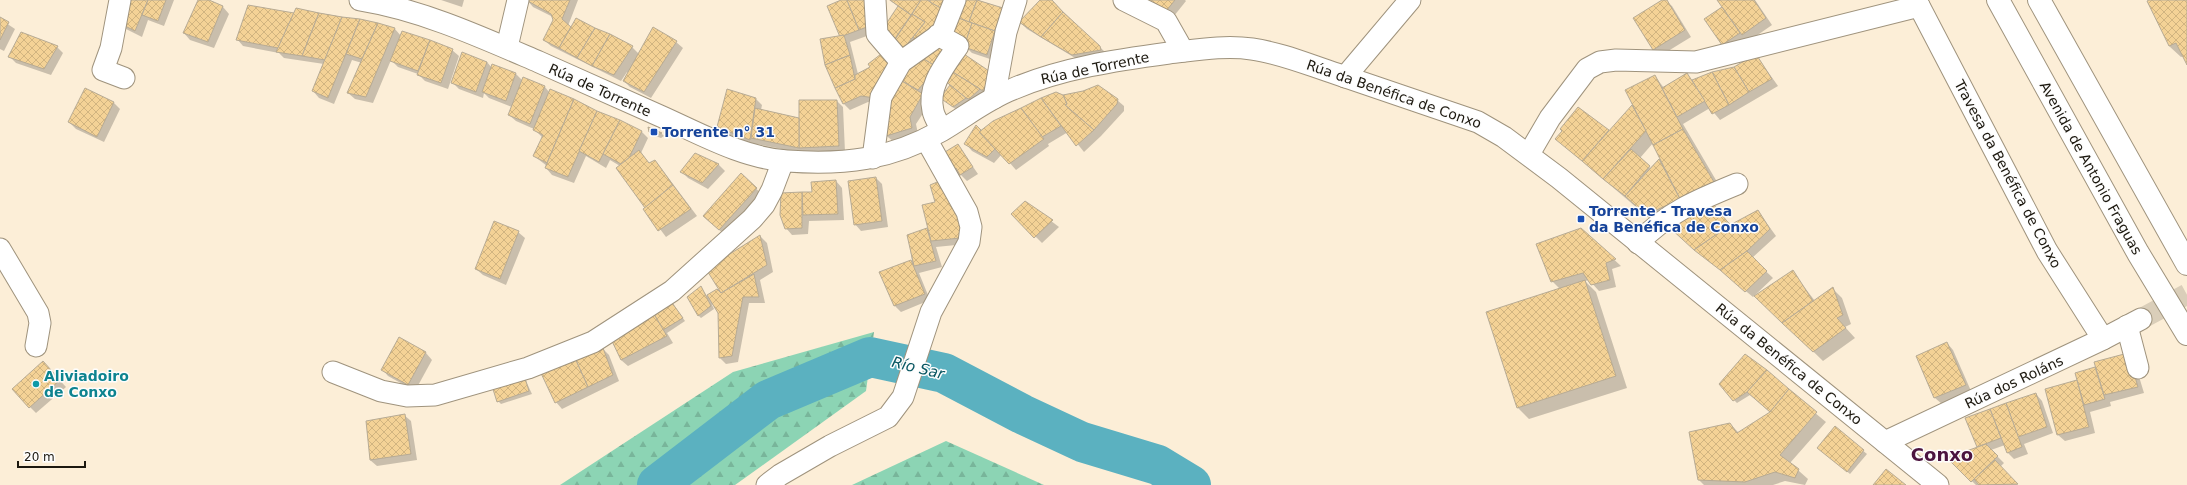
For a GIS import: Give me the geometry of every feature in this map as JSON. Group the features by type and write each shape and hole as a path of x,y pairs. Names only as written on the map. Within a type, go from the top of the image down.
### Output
{"highway":[{"name":"Avenida de Antonio Fraguas","path":"1998,0 2138,253 2187,334"},
{"path":"2039,0 2187,264"}],"street":[{"path":"120,0 110,48 103,70 124,78"},
{"name":"Rúa de Torrente","path":"360,0 397,8 424,16 507,47 721,143 763,157 783,161 838,163 873,158 907,148 934,135 994,98 1028,83 1087,67 1183,51"},
{"path":"507,47 518,0"},
{"path":"875,0 877,34 901,62"},
{"path":"873,158 881,97 901,62 942,32 955,0"},
{"path":"994,98 1006,32 1016,0"},
{"path":"1124,0 1166,21 1183,51"},
{"path":"1345,77 1391,8 1410,0"},
{"name":"Travesa da Benéfica de Conxo","path":"1528,154 1550,118 1586,69 1600,62 1616,60 1696,62 1918,3 2047,251 2103,339"},
{"path":"767,485 780,475 830,446 888,417 900,402 909,381 919,345 937,299 969,242 970,227 967,212 934,135 932,91 941,70 958,46 938,35"},
{"name":"Rúa da Benéfica de Conxo","path":"1183,51 1223,47 1248,48 1283,56 1478,122 1491,128 1528,154 1938,485"},
{"path":"333,372 381,391 407,396 435,395 528,368 593,342 672,291 752,219 764,205 772,190 783,161"},
{"path":"1638,243 1662,220 1702,198 1737,184"},
{"path":"0,248 38,312 40,328 36,346"},
{"name":"Rúa dos Roláns","path":"1885,442 2103,339 2134,322 2138,368"}],"green space":[{"path":"874,332 866,391 735,485 560,485 733,372"},
{"path":"946,441 1044,485 852,485"}],"building":[{"path":"125,0 148,0 135,31 119,23"},
{"path":"148,0 166,0 158,21 142,15"},
{"path":"198,0 209,0 223,6 208,42 183,33"},
{"path":"526,0 570,0 562,19 571,27 559,48 543,40 553,20 551,14"},
{"path":"841,0 847,0 859,30 840,37 827,6"},
{"path":"847,0 870,0 872,25 859,30"},
{"path":"890,0 921,0 911,15"},
{"path":"921,0 927,0 948,12 920,46 913,37 925,22 912,14"},
{"path":"930,0 952,0 948,12 930,2"},
{"path":"959,0 977,0 969,22 953,16"},
{"path":"977,0 1003,8 995,31 969,22"},
{"path":"1040,0 1052,0 1063,12 1041,37 1019,22"},
{"path":"1137,0 1175,0 1163,15"},
{"path":"1662,0 1667,0 1685,30 1653,50 1633,18"},
{"path":"1717,0 1754,0 1766,18 1742,35"},
{"path":"2187,0 2187,65 2176,43 2169,46 2147,1"},
{"path":"248,5 294,13 278,48 236,40"},
{"path":"898,6 911,15 892,43 882,30"},
{"path":"1722,7 1740,33 1722,45 1704,19"},
{"path":"296,8 319,13 302,56 276,52"},
{"path":"1063,12 1100,46 1101,50 1072,55 1041,37"},
{"path":"319,13 342,17 325,60 302,56"},
{"path":"912,14 925,22 904,48 894,41"},
{"path":"953,16 972,23 966,42 946,35"},
{"path":"0,17 9,22 0,40"},
{"path":"342,17 360,19 328,98 312,91"},
{"path":"576,18 595,28 577,58 559,48"},
{"path":"360,19 378,23 362,59 346,54"},
{"path":"378,23 395,28 366,97 347,93"},
{"path":"972,23 995,31 987,55 964,47"},
{"path":"653,27 677,41 644,92 623,81"},
{"path":"595,28 610,34 592,66 577,58"},
{"path":"402,31 430,40 418,71 390,61"},
{"path":"21,32 58,46 44,69 8,57"},
{"path":"610,34 633,46 614,75 592,66"},
{"path":"844,35 850,55 825,65 820,39"},
{"path":"939,39 952,48 937,67 917,55"},
{"path":"430,40 453,49 441,83 417,75"},
{"path":"462,52 487,62 476,92 451,83"},
{"path":"961,52 992,73 983,91 948,69"},
{"path":"881,54 895,68 875,98 861,96 843,104 835,88 855,79 855,75 870,67 868,64"},
{"path":"1756,54 1772,79 1749,92 1734,67"},
{"path":"850,55 855,79 835,88 825,65"},
{"path":"917,55 937,67 918,90 897,78"},
{"path":"492,64 516,73 506,101 482,92"},
{"path":"1734,67 1749,92 1729,105 1712,72"},
{"path":"951,71 980,89 969,99 966,98 944,80"},
{"path":"1712,72 1729,105 1712,114 1692,80"},
{"path":"1687,73 1705,101 1677,117 1662,88"},
{"path":"1655,75 1683,129 1653,145 1625,90"},
{"path":"523,77 545,86 530,124 508,115"},
{"path":"897,78 923,94 910,117 912,128 886,136 885,104"},
{"path":"950,85 966,98 953,107 940,98"},
{"path":"1098,85 1118,99 1117,104 1094,130 1065,105 1067,104 1063,95 1083,91"},
{"path":"85,88 114,102 97,137 68,122"},
{"path":"550,89 574,99 547,163 533,156 543,135 533,130"},
{"path":"727,89 756,98 750,140 717,127"},
{"path":"1056,92 1063,95 1067,104 1065,105 1094,130 1076,146 1041,98"},
{"path":"1041,98 1061,126 1042,137 1021,108"},
{"path":"574,99 597,111 568,177 545,168"},
{"path":"799,100 837,100 839,146 799,148"},
{"path":"1632,105 1646,131 1603,179 1582,161"},
{"path":"1578,107 1609,130 1582,161 1555,139 1562,131 1560,129"},
{"path":"755,108 799,118 799,148 751,138"},
{"path":"1021,108 1044,139 1009,164 979,132 993,121"},
{"path":"597,111 620,120 599,162 579,151"},
{"path":"620,120 642,131 629,158 621,164 603,154"},
{"path":"976,125 981,130 979,132 995,149 987,157 964,144"},
{"path":"648,127 662,133 657,135 649,132"},
{"path":"1683,129 1714,182 1680,199 1653,145"},
{"path":"958,144 973,167 960,175 956,168 951,171 940,155"},
{"path":"1631,149 1650,166 1625,196 1603,179"},
{"path":"639,150 649,163 655,160 673,185 645,208 616,168"},
{"path":"695,153 719,164 702,183 680,172"},
{"path":"1659,159 1680,199 1646,215 1625,196"},
{"path":"741,173 757,188 719,230 703,216"},
{"path":"876,177 882,221 854,225 848,181"},
{"path":"836,180 838,214 803,215 802,192 812,192 811,182"},
{"path":"942,180 962,224 960,238 931,241 922,205 935,202 930,185"},
{"path":"673,185 691,209 658,231 643,209"},
{"path":"802,192 802,228 785,229 780,215 781,193"},
{"path":"1025,201 1053,220 1034,238 1011,214"},
{"path":"1714,205 1730,225 1694,250 1669,227"},
{"path":"1758,210 1770,229 1747,251 1720,270 1694,250 1730,225"},
{"path":"494,221 519,231 500,279 475,269"},
{"path":"927,228 936,261 914,266 907,235"},
{"path":"1581,228 1616,259 1606,263 1610,280 1591,285 1583,273 1551,282 1536,244"},
{"path":"760,235 767,265 721,293 706,269"},
{"path":"1747,251 1767,271 1745,292 1720,270"},
{"path":"911,260 925,294 894,306 879,272"},
{"path":"1793,270 1813,301 1782,323 1754,296"},
{"path":"754,274 759,297 743,297 732,356 719,358 718,313 707,295 717,289 721,293"},
{"path":"1585,280 1616,376 1517,408 1486,312"},
{"path":"701,286 711,306 698,316 687,297"},
{"path":"1833,287 1843,315 1837,318 1846,328 1813,352 1782,323"},
{"path":"670,300 683,318 663,330 651,309"},
{"path":"651,309 667,336 621,360 610,337"},
{"path":"399,337 426,352 408,385 381,370"},
{"path":"1947,342 1966,385 1934,398 1916,356"},
{"path":"603,348 613,375 588,387 574,356"},
{"path":"2128,353 2138,387 2104,395 2094,362"},
{"path":"1745,354 1767,370 1747,392 1733,401 1719,384"},
{"path":"574,356 588,387 555,403 539,369"},
{"name":"Aliviadoiro de Conxo","path":"43,361 60,380 29,408 12,389"},
{"path":"2095,367 2105,399 2084,405 2075,373"},
{"path":"1767,370 1789,389 1770,412 1747,392"},
{"path":"524,375 529,391 497,402 492,386"},
{"path":"2077,380 2089,427 2057,435 2045,389"},
{"path":"1789,389 1817,412 1780,455 1799,469 1795,478 1775,472 1745,482 1698,480 1689,432 1730,423 1737,433 1770,412"},
{"path":"2036,393 2047,427 2018,437 2006,403"},
{"path":"2006,403 2022,447 2007,453 1990,409"},
{"path":"1990,409 2001,438 1977,447 1965,418"},
{"path":"405,414 411,454 370,460 366,421"},
{"path":"1835,426 1864,450 1847,472 1817,448"},
{"path":"1986,444 1998,456 1971,482 1947,458"},
{"path":"1995,460 2018,484 1979,485 1974,479"},
{"path":"1886,469 1906,485 1873,485"}],"waterway":[{"name":"Río Sar","path":"657,485 768,400 870,357 944,373 1022,414 1082,442 1158,465 1191,485"}],"tunnel":[{"path":"2141,319 2187,294"}],"place":[{"name":"Torrente n° 31","path":"654,132"},
{"name":"Torrente - Travesa da Benéfica de Conxo","path":"1581,219"},
{"name":"Aliviadoiro de Conxo","path":"36,384"}],"district":[{"name":"Conxo","path":"1942,454"}]}
